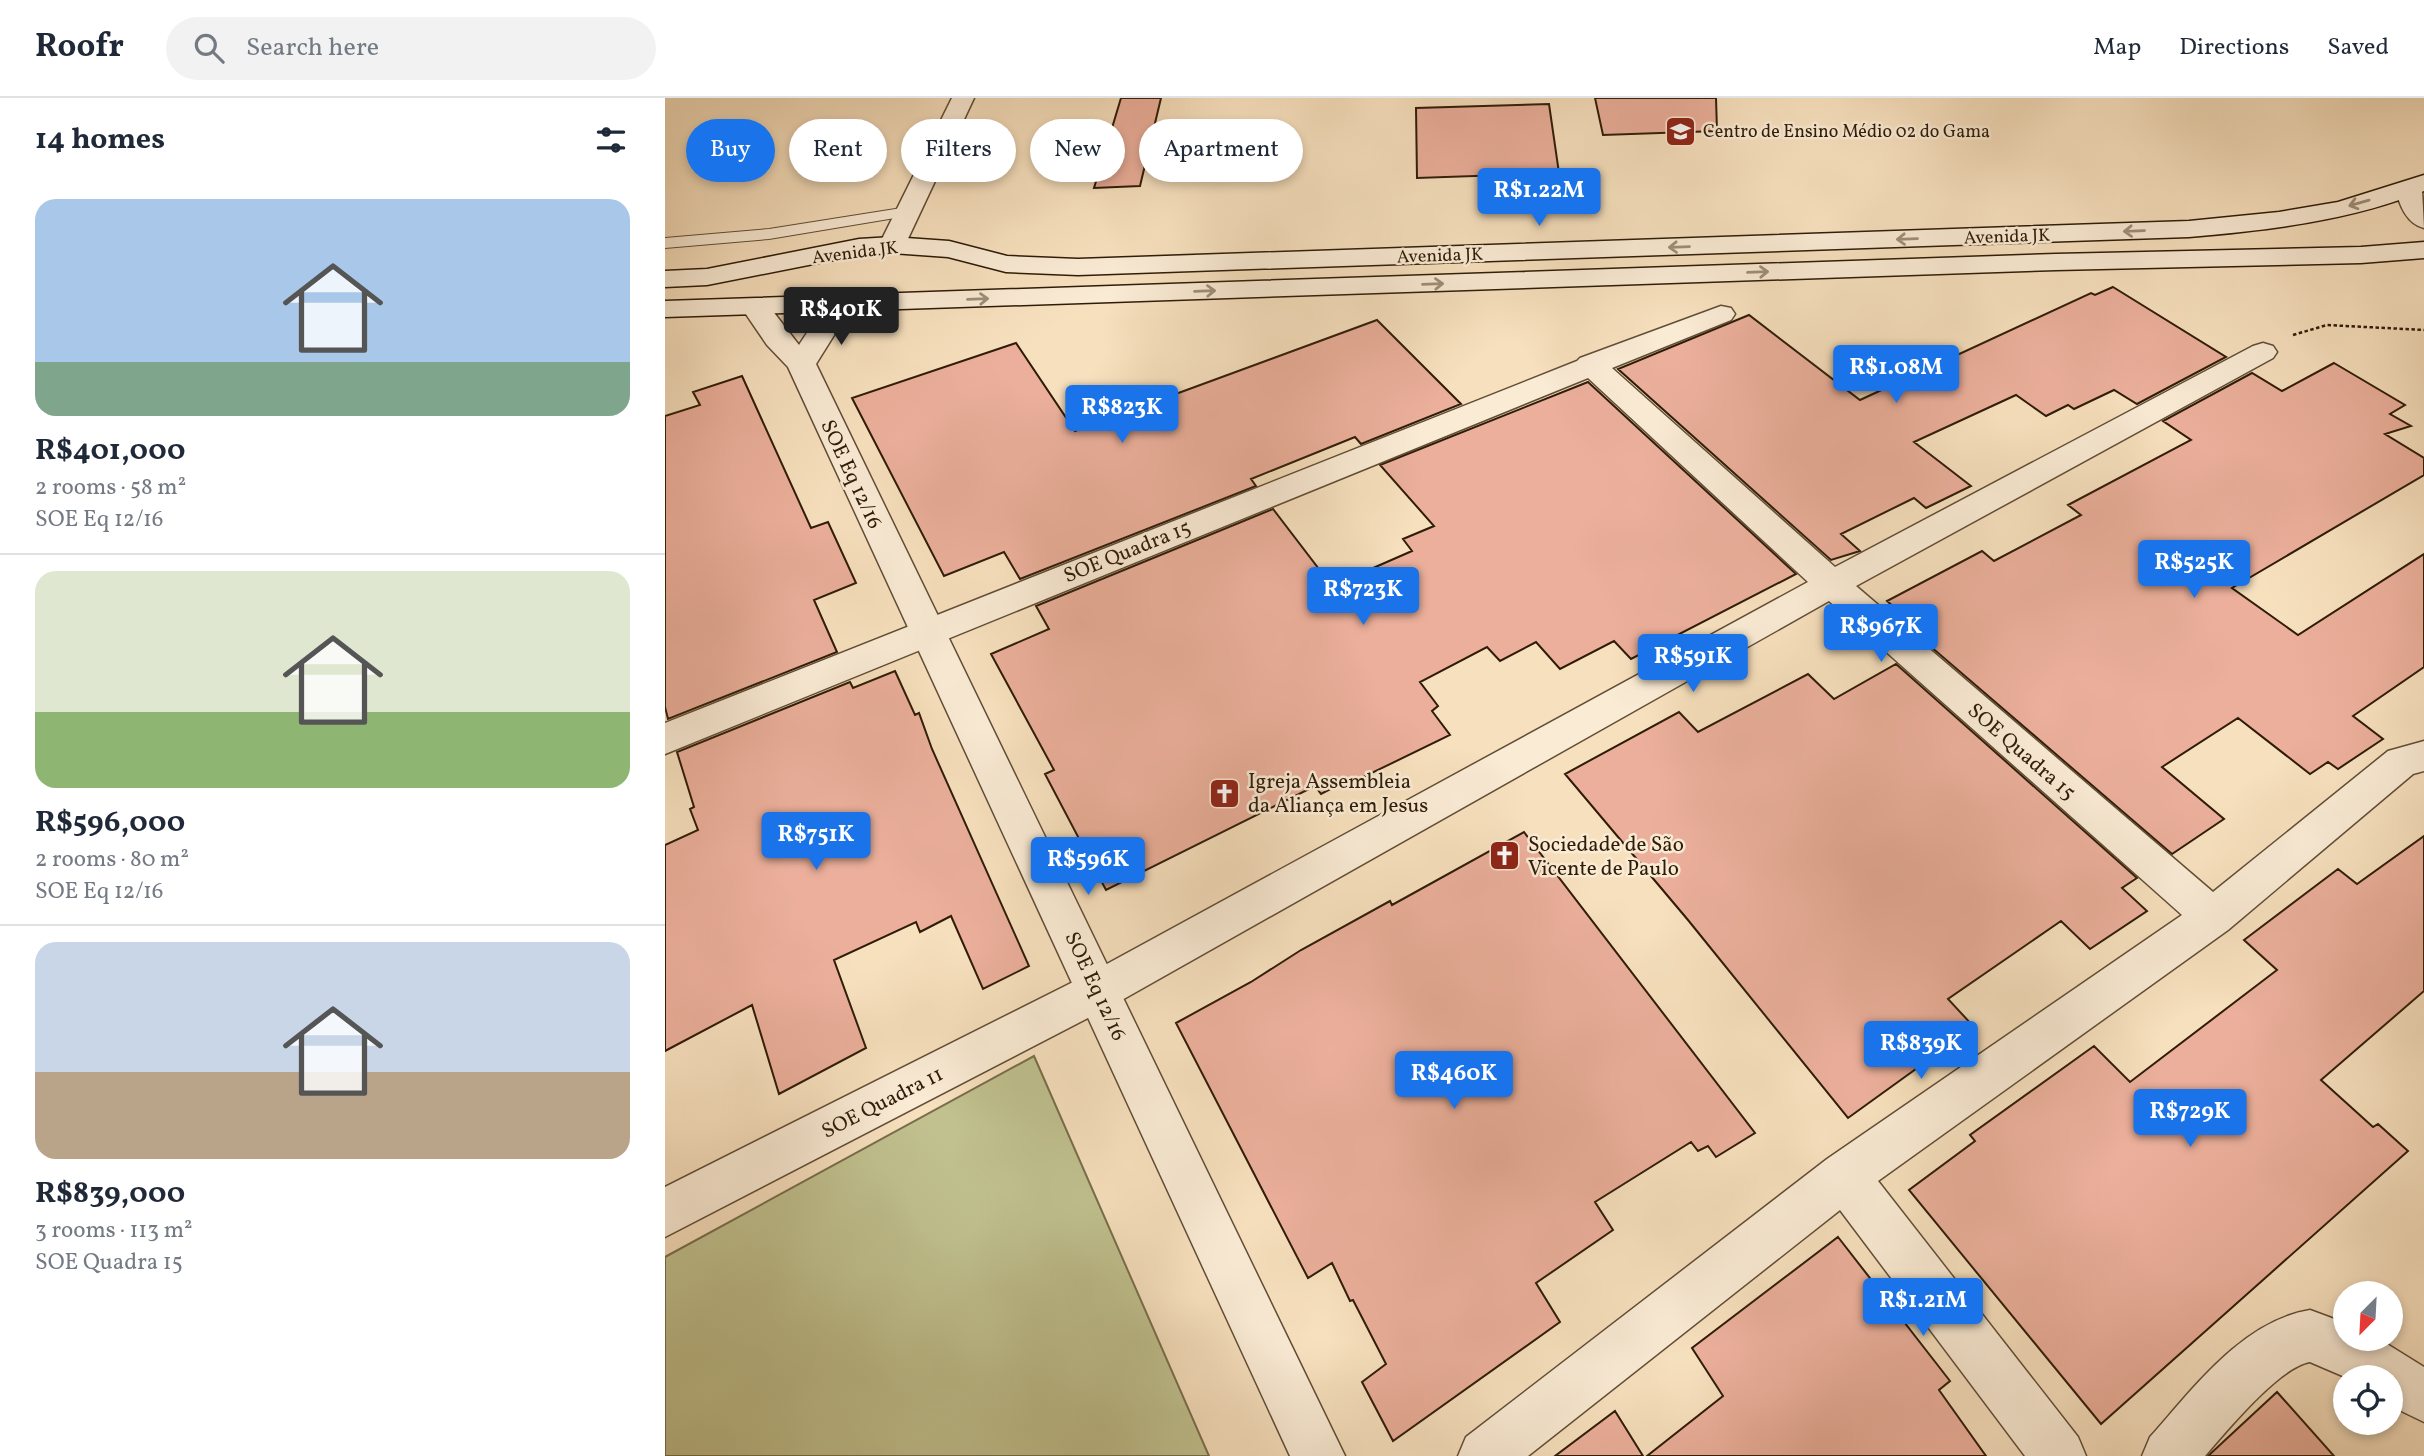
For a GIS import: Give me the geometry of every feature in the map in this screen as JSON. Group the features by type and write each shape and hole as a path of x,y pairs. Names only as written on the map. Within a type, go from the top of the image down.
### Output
{"street":[{"path":"892,244 963,98"},
{"path":"2416,185 2411,203 2424,220"},
{"name":"Avenida JK","path":"665,279 707,276 859,247 892,244 949,249 1006,264 1078,267 2189,229 2276,221 2344,208 2416,185"},
{"path":"904,302 943,288 957,278 962,268 959,258 949,249"},
{"name":"Avenida JK","path":"665,309 848,305 2056,262 2361,255 2424,250"},
{"path":"801,364 825,327 848,305"},
{"name":"SOE Eq 12/16","path":"755,307 777,339 801,364 1318,1456"},
{"name":"SOE Quadra 15","path":"665,739 1721,314"},
{"path":"1098,991 1832,584 2263,352"},
{"name":"SOE Quadra 15","path":"1590,365 1832,584 2213,917"},
{"path":"1485,1456 1844,1176 2213,917 2401,762 2424,756"},
{"name":"SOE Quadra 11","path":"665,1213 1098,991"},
{"path":"1844,1176 2059,1456"},
{"path":"2169,1456 2254,1365 2284,1343 2307,1335 2353,1352 2424,1396"}],"lane":[{"path":"665,243 769,234 908,212"}],"path":[{"path":"2263,352 2298,332 2327,326 2424,330"}],"green space":[{"path":"1034,1056 1209,1456 665,1456 665,1257"}],"building":[{"path":"1121,98 1161,98 1156,119 1139,119 1140,186 1094,188 1096,182 1125,182 1125,119 1115,119"},
{"path":"1595,98 1716,98 1717,131 1603,135"},
{"path":"1549,104 1559,173 1417,178 1416,108"},
{"path":"2113,287 2226,357 2137,404 2114,390 2074,409 2068,405 2046,416 2016,395 1914,442 1971,486 1926,508 1914,498 1841,534 1860,551 1831,560 1618,369 1749,315 1860,400 2091,293 2095,295"},
{"path":"1377,320 1461,404 1361,444 1355,437 1251,479 1256,486 1020,579 1004,552 944,576 852,398 1016,343 1075,431"},
{"path":"2334,363 2405,405 2390,414 2411,426 2385,434 2424,458 2424,475 2232,588 2298,635 2424,554 2424,667 2353,716 2383,739 2338,769 2328,762 2310,774 2238,718 2162,767 2224,819 2172,854 1930,646 1935,643 1887,601 1982,551 1994,561 2081,515 2068,505 2191,440 2163,421 2252,373 2282,391"},
{"path":"742,376 811,528 828,522 856,583 814,600 837,652 668,719 665,707 665,416 700,405 693,392"},
{"path":"1588,382 1796,574 1631,659 1614,641 1560,669 1536,642 1500,661 1487,647 1420,682 1438,706 1432,711 1450,735 1349,784 1344,782 1321,794 1315,786 1106,890 1045,774 1054,770 991,654 1049,629 1036,606 1273,509 1332,586 1412,551 1403,539 1434,526 1380,465"},
{"path":"1896,664 2137,878 2122,888 2147,911 2090,949 2061,921 1948,999 1974,1027 1848,1118 1688,920 1565,774 1679,712 1698,732 1808,674 1834,699"},
{"path":"895,671 915,715 919,713 932,749 1029,966 983,989 951,916 920,932 916,922 834,960 866,1048 779,1094 752,1005 665,1051 665,845 698,830 690,809 694,807 677,752 850,682 853,688"},
{"path":"1524,832 1755,1133 1716,1157 1708,1146 1698,1151 1691,1142 1595,1202 1613,1230 1536,1283 1560,1322 1393,1441 1362,1382 1386,1364 1353,1300 1350,1301 1332,1263 1308,1278 1176,1023 1390,901 1392,905"},
{"path":"2424,836 2424,991 2321,1080 2373,1127 2378,1124 2408,1151 2101,1424 1909,1190 1975,1141 1970,1135 2094,1046 2130,1082 2277,970 2244,940 2338,869 2357,884"},
{"path":"1838,1237 1950,1381 1939,1390 1986,1456 1647,1456 1723,1396 1692,1348"},
{"path":"2277,1392 2334,1456 2208,1456"},
{"path":"1615,1411 1643,1456 1555,1456"}],"place":[{"name":"Centro de Ensino Médio 02 do Gama","path":"1680,131"},
{"name":"Igreja Assembleia da Aliança em Jesus","path":"1225,793"},
{"name":"Sociedade de São Vicente de Paulo","path":"1505,856"}]}
